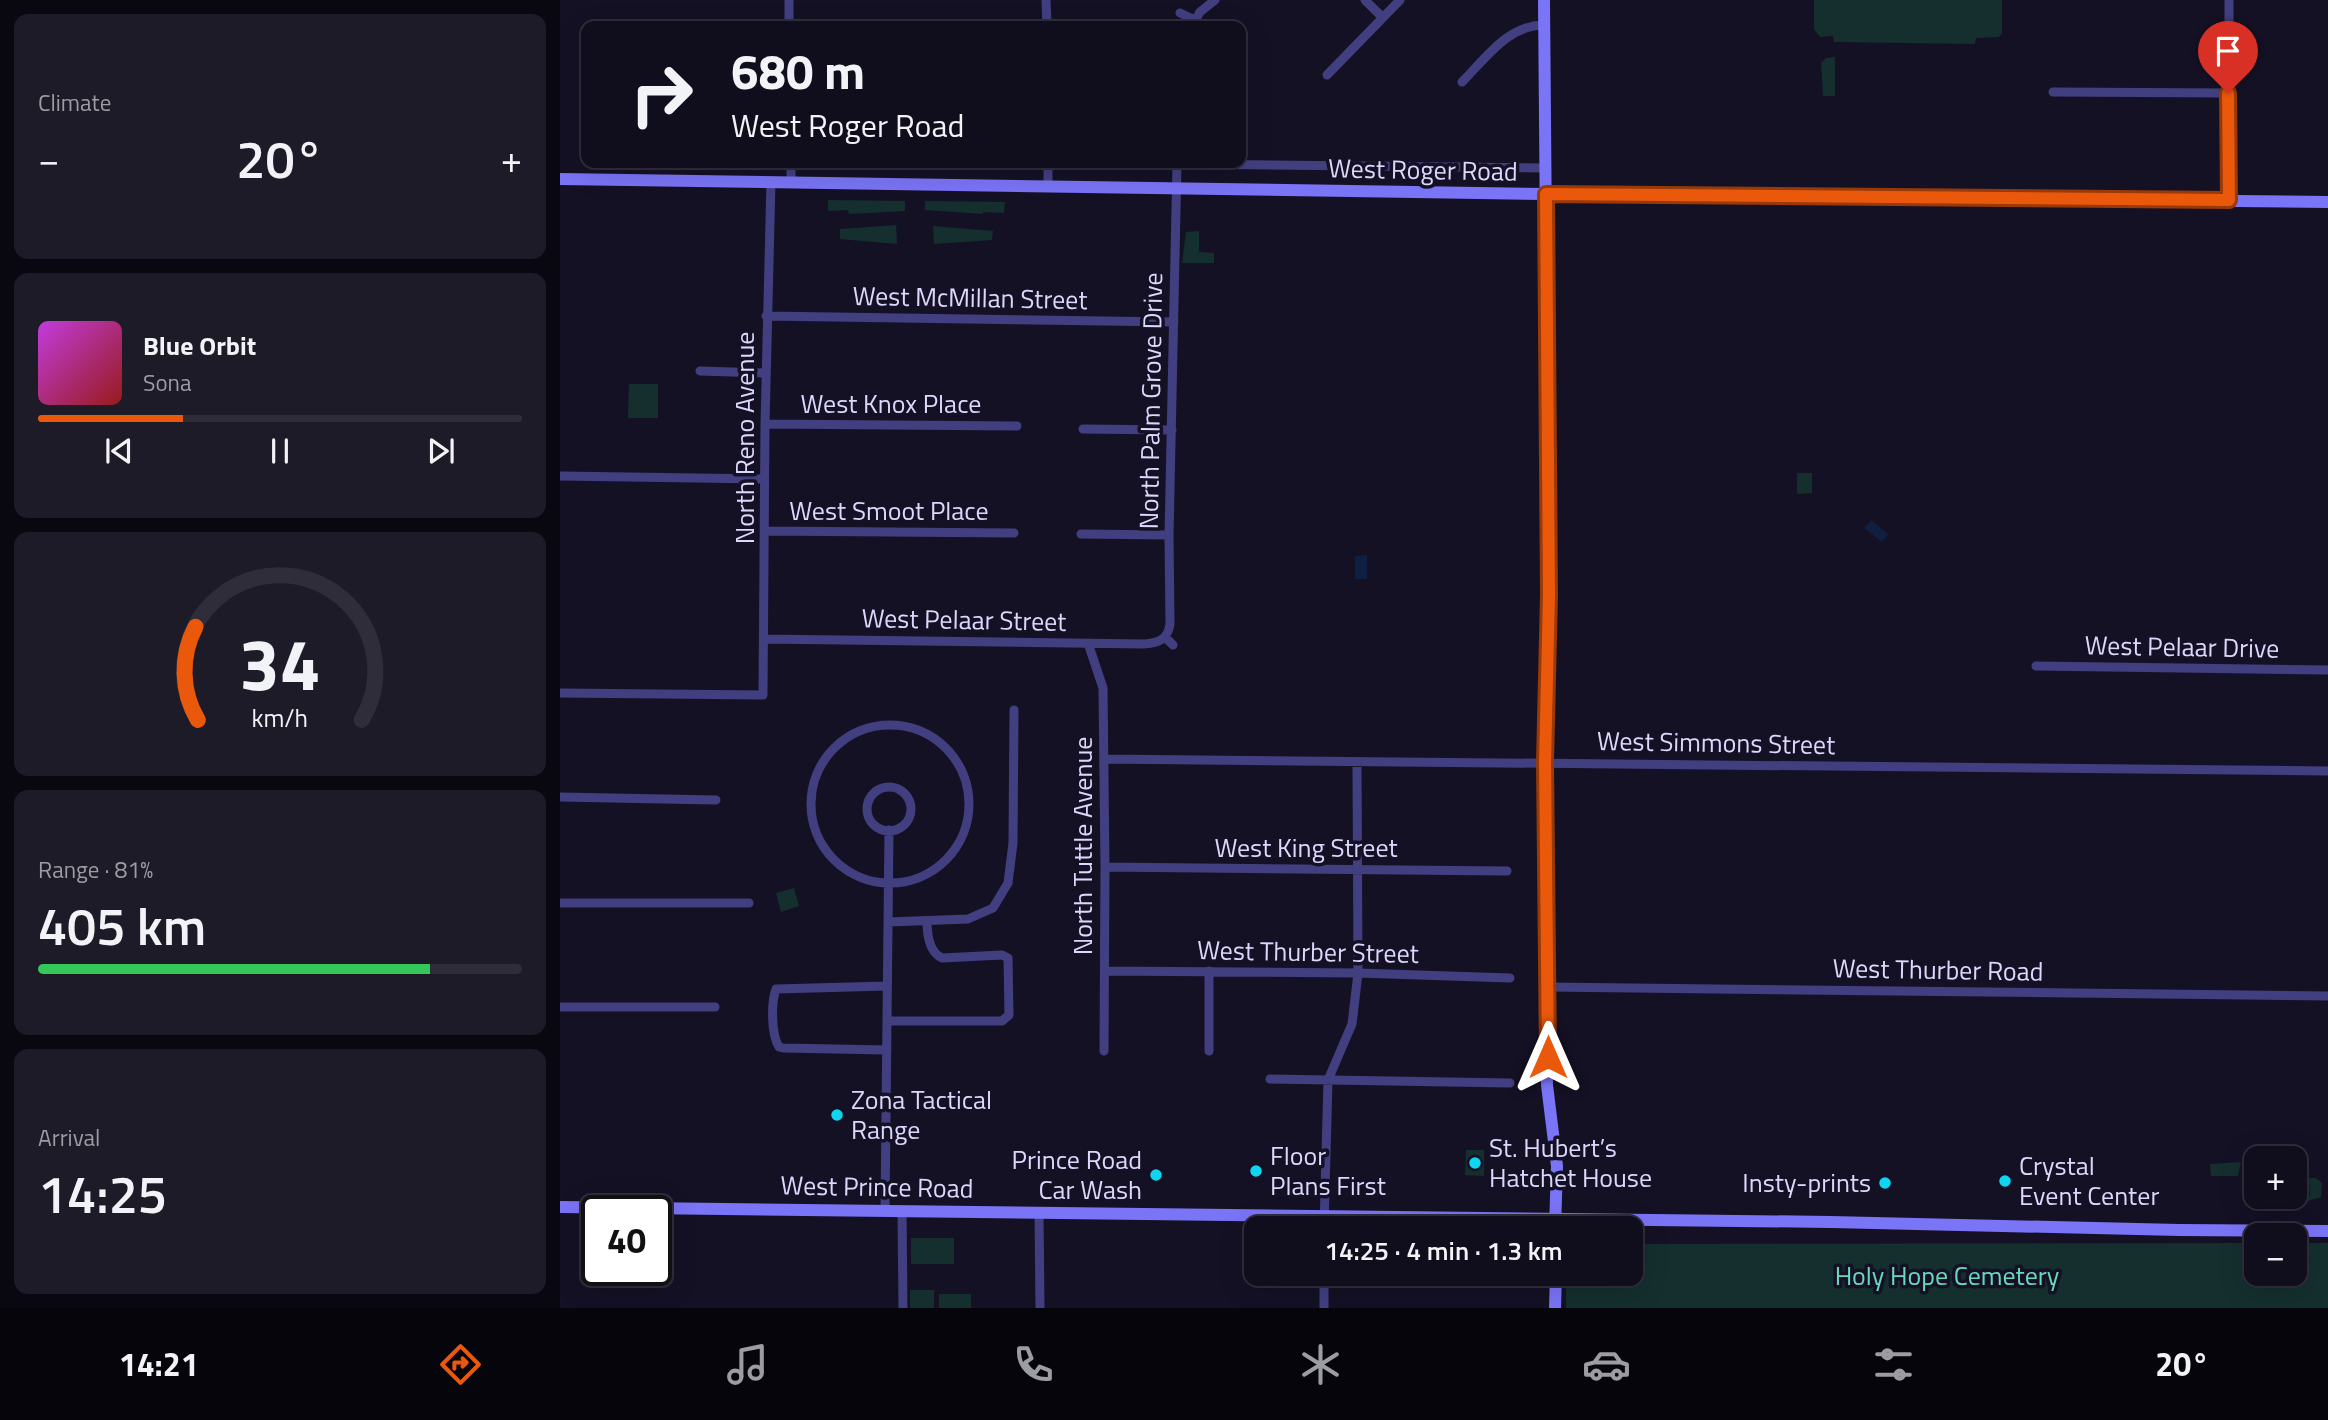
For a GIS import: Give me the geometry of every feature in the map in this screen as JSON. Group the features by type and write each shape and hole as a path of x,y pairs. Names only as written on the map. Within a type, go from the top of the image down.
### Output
{"street":[{"path":"789,0 789,21"},
{"path":"1046,0 1047,21"},
{"path":"1195,21 1200,12 1216,0"},
{"path":"1365,0 1382,17"},
{"path":"1327,75 1400,0"},
{"path":"1544,0 1549,607 1545,762 1548,1084 1557,1166 1555,1216"},
{"path":"2229,200 2230,0"},
{"path":"1180,13 1191,21"},
{"path":"1462,82 1517,30 1532,25 1544,25"},
{"path":"2053,92 2228,93"},
{"name":"West Roger Road","path":"1246,164 1546,168"},
{"path":"791,168 791,181"},
{"path":"1048,168 1048,186"},
{"name":"North Palm Grove Drive","path":"1164,638 1170,624 1169,535 1177,168"},
{"name":"West Roger Road","path":"560,179 1546,194 2328,202"},
{"name":"North Reno Avenue","path":"560,693 763,695 766,316 771,181"},
{"name":"West McMillan Street","path":"766,316 1174,322"},
{"path":"700,371 766,373"},
{"name":"West Knox Place","path":"765,424 1017,426"},
{"path":"1083,429 1172,430"},
{"path":"560,476 764,479"},
{"name":"West Smoot Place","path":"765,531 1014,533"},
{"path":"1081,534 1169,535"},
{"path":"1164,638 1173,645"},
{"name":"West Pelaar Street","path":"764,639 1152,643 1164,638"},
{"name":"North Tuttle Avenue","path":"1088,643 1103,688 1104,1051"},
{"name":"West Pelaar Drive","path":"2036,666 2328,670"},
{"path":"888,922 968,919 993,908 1008,883 1013,843 1014,710"},
{"path":"885,725 909,727 933,737 950,753 964,776 968,796 967,821 962,841 953,854 936,871 914,880 889,884 851,873 833,859 819,840 810,804 813,782 831,750 858,731 885,725"},
{"name":"West Simmons Street","path":"1104,759 2328,771"},
{"path":"1324,1216 1328,1080 1352,1024 1358,973 1357,763"},
{"path":"890,787 897,788 907,797 911,809 906,822 889,830 883,830 872,823 867,805 873,794 890,787"},
{"path":"560,797 716,800"},
{"path":"885,1211 889,830"},
{"name":"West King Street","path":"1105,867 1507,871"},
{"path":"560,903 749,903"},
{"path":"887,1021 1002,1021 1009,1015 1008,958 1002,955 936,956 927,921"},
{"name":"West Thurber Street","path":"1105,971 1358,973 1510,978"},
{"path":"1209,971 1209,1051"},
{"path":"887,986 776,989 774,994 775,1039 779,1047 887,1050"},
{"name":"West Thurber Road","path":"1548,987 2328,996"},
{"path":"560,1007 715,1007"},
{"path":"1269,1079 1510,1083"},
{"name":"West Prince Road","path":"560,1207 1039,1212 1244,1219"},
{"path":"902,1211 903,1308"},
{"path":"1039,1212 1040,1308"},
{"name":"West Prince Road","path":"1643,1225 2328,1231"},
{"path":"1324,1286 1324,1308"},
{"path":"1555,1308 1556,1286"}],"green space":[{"path":"1814,0 2002,0 2002,33 1999,37 1976,38 1975,44 1834,42 1833,36 1820,37 1814,29"},
{"path":"1835,57 1835,96 1823,96 1821,63 1826,58"},
{"path":"828,200 905,201 905,211 849,214 848,210 828,211"},
{"path":"925,201 1005,202 1004,213 983,214 925,210"},
{"path":"896,225 897,244 840,239 840,229"},
{"path":"933,226 993,231 992,240 934,244"},
{"path":"1199,231 1199,252 1214,253 1214,263 1182,263 1186,232"},
{"path":"629,384 658,384 658,418 628,418"},
{"path":"1797,473 1812,473 1812,493 1797,494"},
{"path":"794,888 799,906 781,912 776,893"},
{"name":"St. Hubert’s Hatchet House","path":"1466,1150 1484,1150 1484,1176 1465,1175"},
{"path":"2241,1162 2238,1176 2211,1176 2210,1164"},
{"path":"2307,1178 2316,1178 2322,1183 2321,1197 2307,1201 2310,1196"},
{"path":"911,1238 954,1238 954,1264 911,1264"},
{"name":"Holy Hope Cemetery","path":"2244,1243 2244,1286 2307,1286 2307,1243 2328,1243 2328,1308 1566,1308 1566,1286 1643,1286 1643,1244"},
{"path":"910,1290 934,1290 934,1308 910,1308"},
{"path":"939,1294 971,1294 971,1308 939,1308"}],"water":[{"path":"1871,520 1888,534 1882,542 1864,528"},
{"path":"1367,555 1367,579 1355,579 1355,556"}],"place":[{"name":"Zona Tactical Range","path":"837,1115"},
{"name":"St. Hubert’s Hatchet House","path":"1475,1163"},
{"name":"Floor Plans First","path":"1256,1171"},
{"name":"Prince Road Car Wash","path":"1156,1175"},
{"name":"Crystal Event Center","path":"2005,1181"},
{"name":"Insty-prints","path":"1885,1183"}],"route":[{"path":"1548,1057 1545,762 1549,667 1546,194 2229,200 2228,93"}]}
